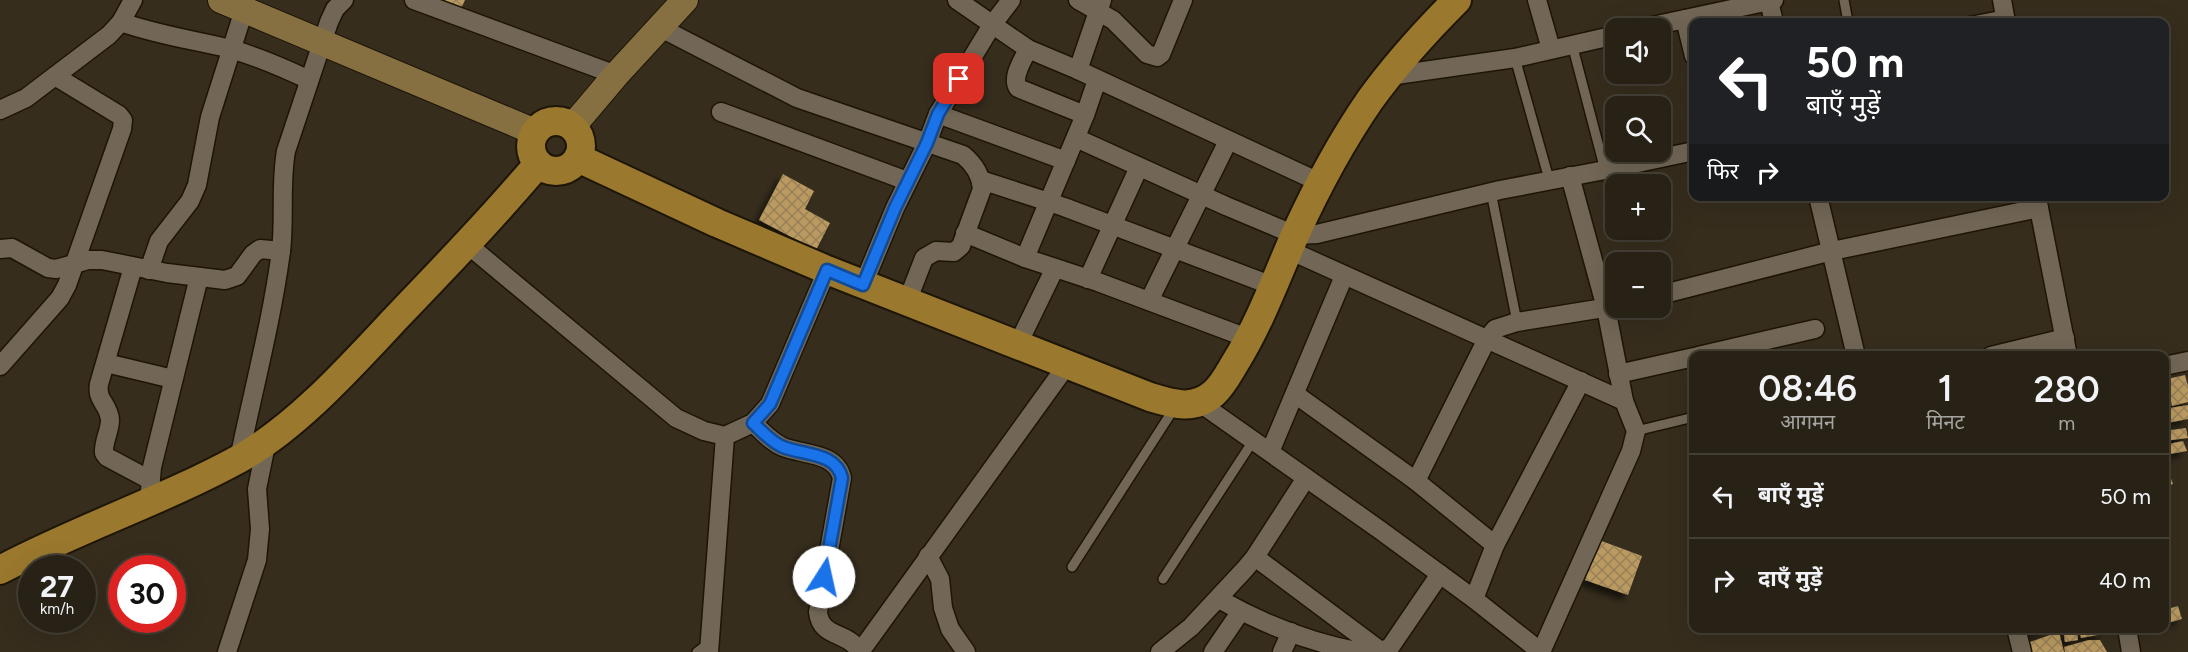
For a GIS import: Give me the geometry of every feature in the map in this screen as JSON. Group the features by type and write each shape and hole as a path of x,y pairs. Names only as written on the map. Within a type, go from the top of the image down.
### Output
{"main road":[{"path":"578,158 717,223 863,285 1067,365 1188,404 1221,386 1250,339 1292,243 1347,136 1389,76 1455,0"},
{"path":"557,121 572,127 580,138 582,147 574,164 560,171 549,170 538,164 531,152 531,141 535,132 548,122 557,121"},
{"path":"0,570 150,490 239,459 267,440 348,369 467,244 538,164"}],"street":[{"path":"0,110 15,105 109,34 121,22 133,0"},
{"path":"239,459 281,251 283,168 293,126 322,44 335,9 345,0"},
{"path":"414,0 616,75"},
{"path":"572,127 685,0"},
{"path":"957,0 1028,49 1321,183"},
{"path":"863,285 938,114 992,25 1011,0"},
{"path":"1078,0 1100,6 1147,54 1156,57 1161,54 1183,0"},
{"path":"1537,0 1551,49"},
{"path":"1690,18 1772,1 1774,18"},
{"path":"150,490 104,453 110,418 99,397 98,390 141,268 190,201 197,185 210,117 231,50 233,5 535,132"},
{"path":"1078,70 1100,6"},
{"path":"1671,22 1689,18"},
{"path":"1685,19 1689,35"},
{"path":"121,22 145,30 231,50 276,64 309,80"},
{"path":"659,27 797,98 963,155 972,162 981,180 982,189 961,246 954,252 936,251 924,258 907,302"},
{"path":"1389,76 1515,57 1605,37"},
{"path":"1028,49 1015,77 1015,84 1018,88 1086,115"},
{"path":"0,366 60,298 67,285 123,129 123,120 119,115 55,76"},
{"path":"1025,258 1086,115 1097,80"},
{"path":"722,112 907,181"},
{"path":"938,114 1066,161"},
{"path":"1076,138 1226,206 1292,243 1344,276 1624,401"},
{"path":"1149,301 1200,193 1228,141"},
{"path":"1292,243 1317,234 1491,192 1689,152"},
{"path":"1088,279 1139,167"},
{"path":"1570,176 1605,288"},
{"path":"981,180 1049,202 1273,286"},
{"path":"1819,201 1855,351"},
{"path":"1671,292 2038,202 2066,347 2033,351"},
{"path":"965,233 1025,258 1250,339"},
{"path":"467,244 676,418 704,432 725,436 753,423 770,404 827,270"},
{"path":"0,249 12,248 48,268 56,269 74,263 102,260 225,280 237,276 253,254 260,249 281,251"},
{"path":"1018,344 1054,268"},
{"path":"1270,452 1344,276"},
{"path":"150,490 152,467 199,277"},
{"path":"1416,481 1487,339 1495,329 1516,322 1605,308"},
{"path":"1188,404 1270,452 1474,599 1541,652 1631,451 1636,432 1624,401 1618,374 1612,318"},
{"path":"1720,351 1815,329"},
{"path":"1618,374 1689,358"},
{"path":"2169,365 2188,361"},
{"path":"106,363 174,379"},
{"path":"753,423 774,442 785,448 815,455 833,462 840,469 842,478 818,612 819,622 824,628 855,644 860,652 1067,365"},
{"path":"1474,599 1495,545 1581,381"},
{"path":"1295,394 1416,481 1495,545"},
{"path":"705,649 725,436"},
{"path":"227,652 257,560 260,529 257,489 267,440"},
{"path":"1166,651 1219,599 1255,557 1306,478"},
{"path":"928,556 940,579 943,608 950,629 966,652"},
{"path":"1255,557 1383,652 1391,646 1440,574"},
{"path":"1219,599 1259,621 1361,652"},
{"path":"1213,652 1241,611"},
{"path":"1281,652 1291,632"},
{"path":"2017,633 2022,652"},
{"path":"2128,633 2131,652"}],"lane":[{"path":"1844,0 1847,18"},
{"path":"1982,18 2004,12"},
{"path":"1572,44 1605,170"},
{"path":"1515,57 1549,180"},
{"path":"1491,192 1516,322"},
{"path":"1072,567 1188,404"},
{"path":"1636,432 1689,418"},
{"path":"1163,579 1254,441"}],"building":[{"path":"445,0 465,0 460,11 443,5"},
{"path":"783,174 814,191 805,209 830,223 816,250 759,220"},
{"path":"2185,375 2188,402 2172,406 2169,379"},
{"path":"2188,405 2188,419 2169,423 2169,408"},
{"path":"2186,428 2188,438 2169,440 2169,430"},
{"path":"2183,441 2187,451 2169,454 2169,444"},
{"path":"2169,473 2173,484 2169,485"},
{"path":"1599,540 1642,556 1628,595 1585,580"},
{"path":"2178,606 2182,619 2169,623 2169,609"},
{"path":"2020,633 2036,633 2021,637"},
{"path":"2059,633 2064,652 2029,652 2027,643"},
{"path":"2064,633 2077,633 2078,640 2065,642"},
{"path":"2080,633 2103,633 2103,634 2081,638"},
{"path":"2089,640 2100,640 2107,652 2065,652 2064,647"}],"route":[{"path":"824,577 842,478 840,469 833,462 815,455 785,448 774,442 753,423 770,404 827,270 863,285 938,114 959,79"}]}
